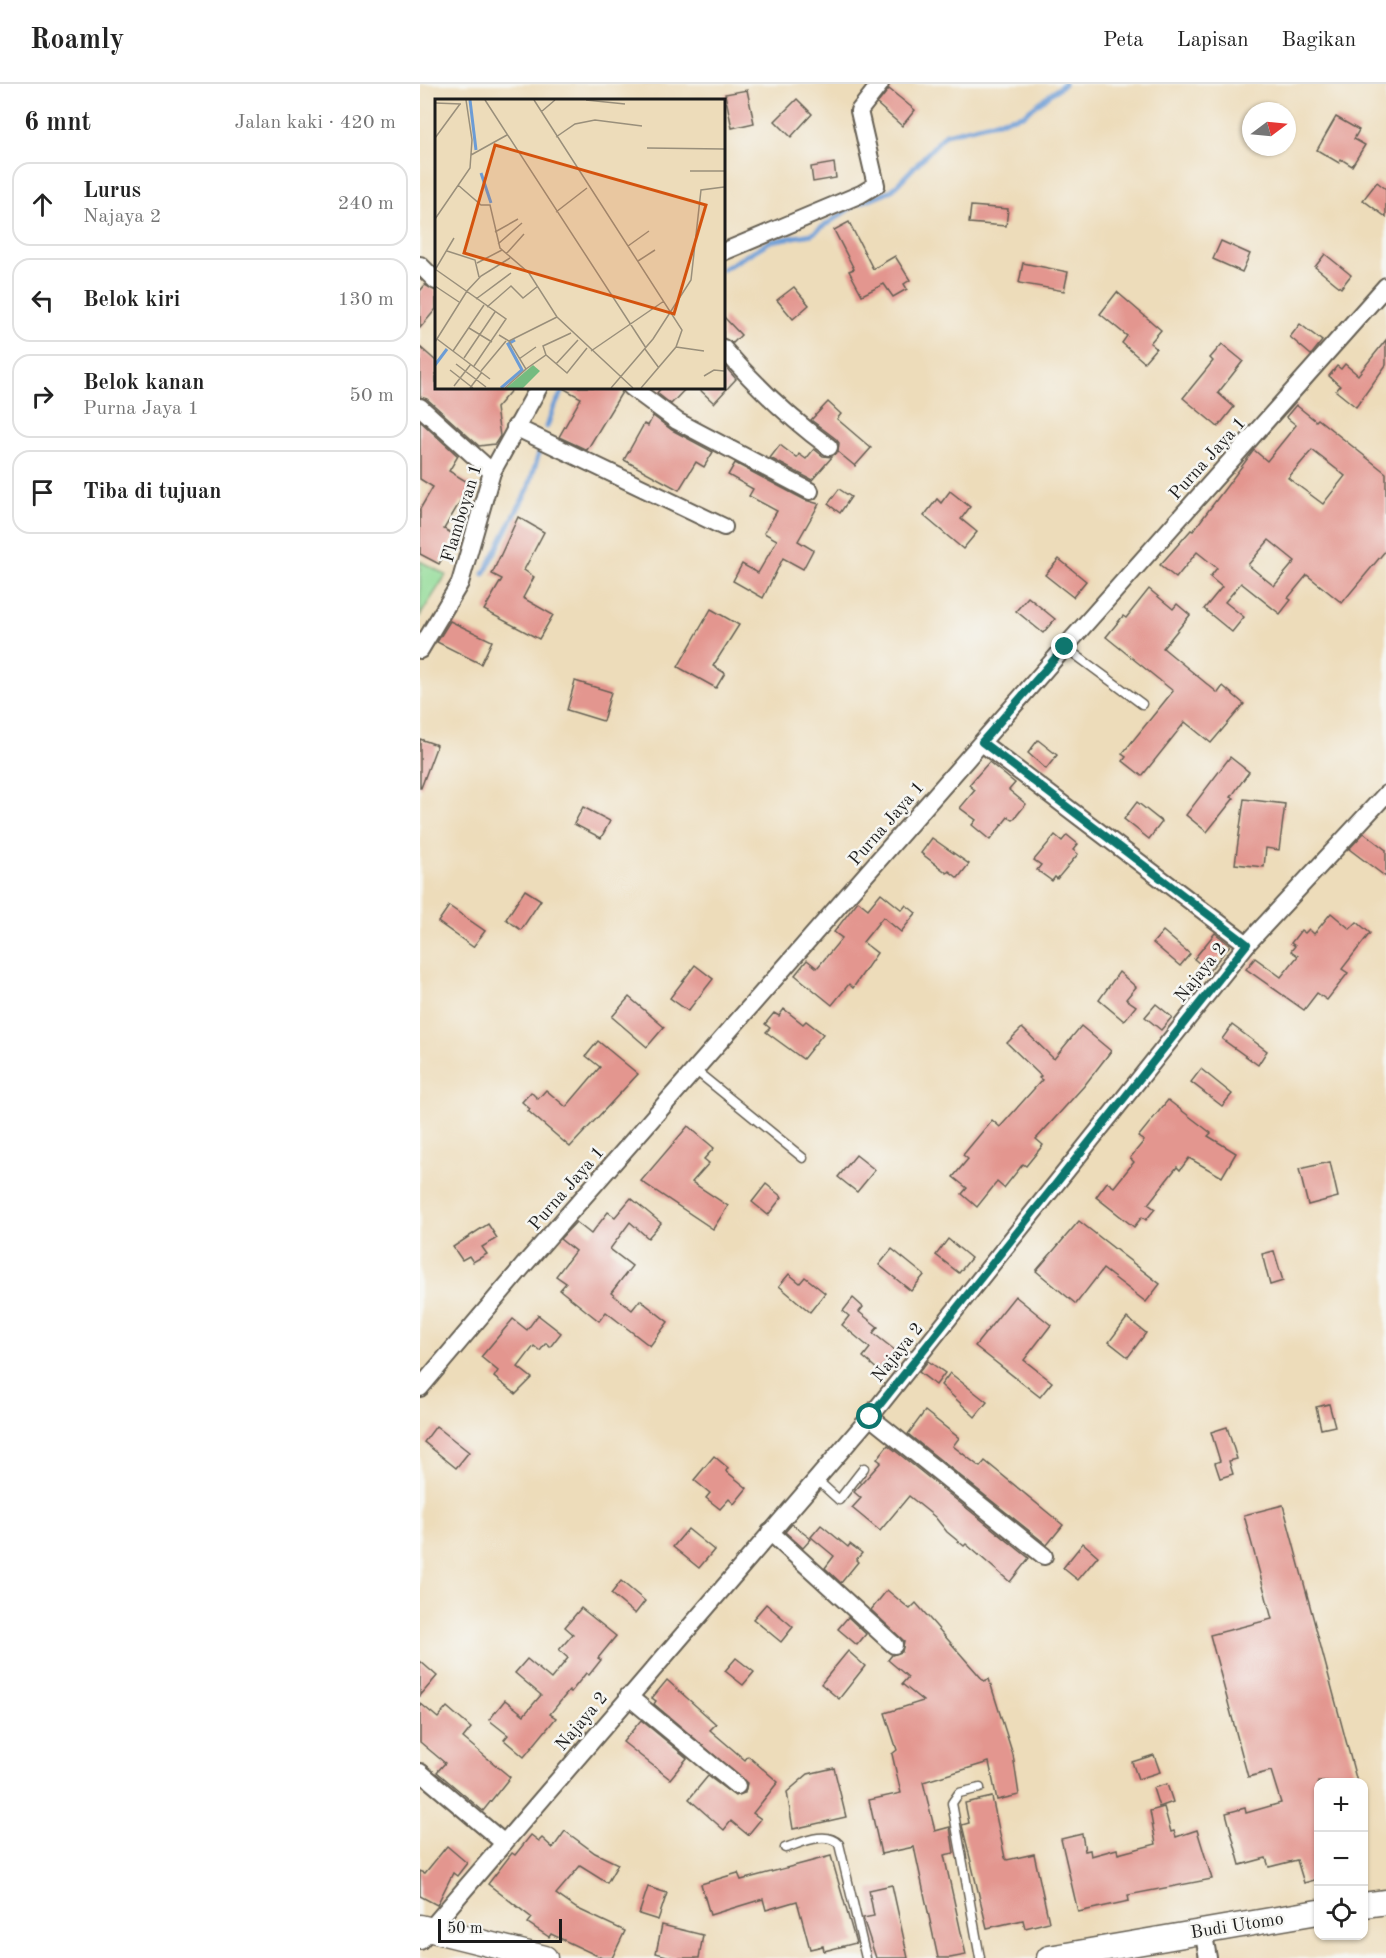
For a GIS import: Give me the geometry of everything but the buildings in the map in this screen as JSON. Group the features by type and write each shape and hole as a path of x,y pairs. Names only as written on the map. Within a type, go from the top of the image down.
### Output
{"street":[{"path":"724,252 861,194 876,185 859,111 880,84"},
{"path":"420,265 435,280"},
{"name":"Purna Jaya 1","path":"420,1388 1065,647 1386,286"},
{"path":"724,349 760,391 791,419 829,447"},
{"name":"Flamboyan 1","path":"420,650 460,583 492,472 538,388"},
{"path":"632,388 677,421 810,491"},
{"path":"420,407 492,472"},
{"path":"515,427 724,527"},
{"path":"982,742 1247,944"},
{"name":"Najaya 2","path":"423,1933 504,1843 870,1417 1247,944 1386,794"},
{"path":"870,1417 1044,1556"},
{"path":"770,1532 894,1645"},
{"path":"628,1696 737,1786"},
{"path":"420,1772 504,1843"},
{"path":"1368,1904 1386,1902"},
{"name":"Budi Utomo","path":"1049,1958 1082,1955 1203,1930 1314,1913"},
{"path":"1203,1930 1208,1958"},
{"path":"423,1933 545,1958"}],"lane":[{"path":"1065,647 1142,704"},
{"path":"695,1070 803,1158"},
{"path":"816,1479 839,1500 864,1468"},
{"path":"980,1788 959,1794 952,1803 980,1958"},
{"path":"785,1848 824,1837 834,1838 839,1844 866,1958"}],"green space":[{"path":"420,561 446,575 420,616"}],"waterway":[{"path":"860,203 892,190 946,134 1023,115 1064,84"},
{"path":"724,268 771,241 812,234 852,207"},
{"path":"547,427 553,409 564,388"},
{"path":"484,574 528,489 539,453"}],"route":[{"path":"870,1417 1247,944 982,742 1065,647"}]}
